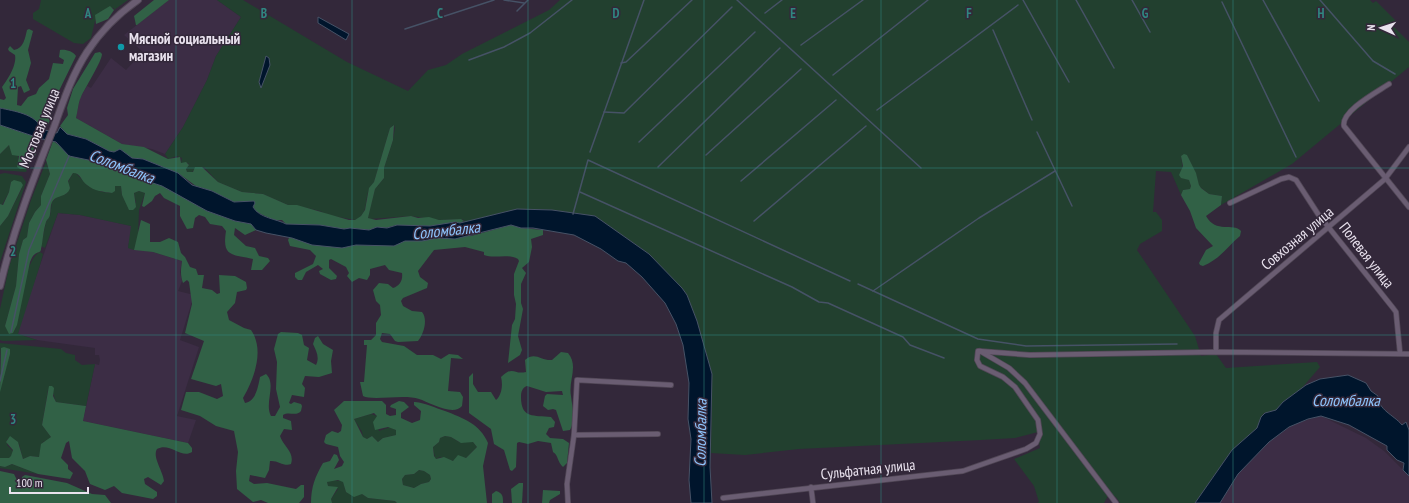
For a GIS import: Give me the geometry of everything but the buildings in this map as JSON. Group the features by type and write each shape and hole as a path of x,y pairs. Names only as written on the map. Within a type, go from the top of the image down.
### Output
{"main road":[{"name":"Мостовая улица","path":"0,286 16,229 41,159 86,53 95,40 120,13 138,0"}],"street":[{"path":"1389,84 1347,113 1343,123 1385,179 1409,207"},
{"name":"Совхозная улица","path":"1216,352 1216,333 1219,320 1385,179 1409,147"},
{"name":"Полевая улица","path":"1230,203 1281,179 1293,178 1296,180 1318,214 1394,308 1396,312 1400,353"},
{"path":"978,350 1030,355 1216,352 1409,354"},
{"path":"978,350 1009,368 1025,383 1116,503"},
{"name":"Сульфатная улица","path":"723,498 963,471 1026,449 1036,443 1040,434 1038,420 1015,387 1003,377 980,366 977,360 978,350"},
{"path":"568,503 567,484 574,435 577,380 671,385"},
{"path":"574,435 658,434"},
{"path":"811,487 813,503"}],"shaded area":[{"path":"169,0 217,0 241,17 216,56 207,80 183,127 165,154 152,149 122,144 76,118 80,98 87,86 91,88 111,58 126,70 143,52 124,35"},
{"path":"58,213 80,215 132,226 128,248 153,252 182,261 180,272 182,281 178,291 194,295 180,340 199,347 177,416 196,420 188,443 83,421 95,364 99,365 100,360 99,355 95,355 95,348 37,340 18,334 19,326"},
{"path":"1321,416 1366,438 1384,451 1409,476 1409,503 1220,503 1238,474 1269,442 1294,424"}],"green space":[{"path":"41,0 128,0 114,10 114,8 107,8 105,11 98,13 91,38 83,44 74,43 33,19 33,13 39,9"},
{"path":"154,0 169,0 136,25 134,16"},
{"path":"217,0 243,0 347,62 408,91 428,70 446,65 462,54 549,10 560,0 1370,0 1373,3 1376,1 1396,21 1393,26 1409,42 1409,67 1292,164 1221,205 1222,196 1209,194 1199,186 1196,174 1187,155 1181,156 1184,178 1189,180 1191,186 1190,189 1183,190 1181,195 1171,172 1156,171 1153,212 1156,212 1162,220 1162,231 1140,244 1137,250 1195,336 1201,356 1216,354 1226,368 1317,362 1320,367 1301,389 1283,402 1276,410 1264,413 1257,428 1232,450 1195,503 1120,503 1116,497 1108,496 1104,503 1037,503 1039,502 1034,486 1014,459 1040,448 1038,432 1015,438 799,449 745,455 711,453 712,374 702,339 687,295 649,254 595,216 552,210 517,209 467,222 464,222 464,220 461,219 439,220 411,216 369,219 368,217 375,189 384,178 384,168 393,140 394,125 390,128 374,182 368,194 364,211 355,220 328,215 320,211 294,205 288,205 263,194 242,192 218,182 204,167 194,170 191,173 187,172 186,169 189,165 188,163 181,163 182,158 177,156 168,159 165,154 183,127 207,80 216,56 241,17"},
{"path":"110,6 114,10 108,19 96,24 95,15"},
{"path":"29,29 33,31 28,50 31,63 26,80 30,90 24,93 21,86 18,87 17,105 21,106 28,97 36,94 39,88 49,79 53,63 63,64 64,60 59,57 60,50 69,51 76,56 54,101 50,120 44,130 27,115 0,108 0,99 4,100 6,98 2,87 12,72 15,63 15,55 8,49 10,46 14,50 20,47 24,42 27,30"},
{"path":"100,52 102,54 101,57 80,99 76,118 122,144 144,147 168,159 180,157 181,163 186,162 189,165 186,169 187,172 193,172 195,167 202,167 218,182 242,192 263,194 288,205 297,205 349,220 355,220 361,216 365,210 369,188 374,182 390,128 394,125 393,140 384,168 384,178 375,189 368,218 376,220 411,216 418,218 429,217 439,220 461,219 464,221 460,223 430,226 396,225 386,228 377,227 369,230 350,228 344,229 320,225 286,224 282,220 273,220 255,211 252,201 234,202 212,191 196,186 178,173 143,159 132,158 120,149 114,152 109,151 86,139 67,134 60,126 68,115 67,108 73,89 95,53"},
{"path":"0,125 36,137 40,140 35,156 26,169 20,169 17,167 19,156 12,155 9,145 0,154"},
{"path":"53,141 63,148 69,156 98,162 125,174 163,186 207,211 235,221 251,224 256,230 245,235 235,228 234,235 246,246 255,248 259,256 268,258 270,261 262,270 251,270 253,259 234,255 227,250 225,246 226,231 222,226 210,224 205,217 199,215 195,218 193,228 187,229 180,216 180,206 164,198 160,193 144,207 142,206 145,193 139,191 134,193 136,207 133,210 129,210 122,195 121,186 115,186 115,191 112,193 99,191 93,189 85,183 78,174 73,173 68,181 70,188 69,191 56,198 51,204 50,215 45,225 41,250 32,257 30,262 17,325 13,333 9,334 5,326 16,286 19,254 23,240 27,237 29,223 41,205 41,196 50,174 46,160"},
{"path":"9,145 18,156 18,163 26,169 28,167 26,172 0,170 0,154"},
{"path":"1184,154 1187,155 1196,173 1201,188 1209,194 1222,196 1221,205 1206,216 1215,225 1234,227 1241,231 1240,236 1223,252 1214,260 1203,266 1199,263 1206,250 1213,246 1196,228 1190,211 1181,195 1183,190 1190,189 1191,186 1189,180 1181,178 1179,175 1183,166 1181,156"},
{"path":"46,162 50,174 41,196 41,205 29,223 27,237 23,240 19,254 16,286 5,326 13,333 15,330 30,265 40,252 43,254 18,334 37,340 3,341 0,340 0,309 9,267 31,200"},
{"path":"75,172 88,186 102,192 112,193 115,186 121,186 122,195 126,202 136,203 134,193 139,191 145,193 139,210 138,236 134,250 128,248 131,226 80,215 58,213 45,248 41,246 46,222 50,216 52,202 58,196 66,194 70,188 68,182"},
{"path":"5,173 22,176 26,182 0,262 0,226 8,216 22,188 11,182 9,192 2,205 0,204 0,174"},
{"path":"14,180 21,182 23,185 8,216 0,226 0,204 3,205 9,192 11,182"},
{"path":"141,220 150,224 150,242 160,242 169,238 178,242 181,253 185,257 190,267 196,269 198,275 204,275 202,288 212,290 217,294 220,293 219,275 235,276 246,282 246,290 237,292 235,303 227,312 229,320 251,330 257,346 258,355 254,373 243,398 245,403 252,400 260,377 266,374 269,378 271,388 269,411 271,416 275,416 280,407 276,389 277,362 274,349 278,334 281,332 298,333 302,335 304,345 309,348 307,360 316,365 318,357 313,344 315,338 318,336 323,344 333,350 331,361 332,373 319,377 305,376 302,384 305,388 304,397 292,395 289,403 291,404 294,402 301,404 301,411 297,414 283,415 283,418 291,421 292,430 284,429 280,436 290,453 292,460 291,464 286,465 276,461 270,461 269,470 265,478 250,475 249,481 254,484 267,483 296,489 301,485 304,485 304,497 299,503 268,503 261,500 253,502 237,489 236,471 238,452 234,431 216,426 200,416 181,410 186,392 199,392 217,399 223,396 221,384 216,386 191,379 204,341 185,333 192,304 189,282 187,280 183,283 181,275 182,261 153,252 134,250"},
{"path":"511,225 521,228 543,230 543,235 531,239 532,247 529,262 522,268 526,273 521,284 521,303 523,309 518,336 522,350 520,355 508,363 512,325 515,319 516,304 514,295 514,274 519,261 518,259 510,256 488,256 484,255 484,252 465,247 434,250 418,271 420,277 428,283 427,288 403,298 401,301 403,306 412,311 422,312 424,315 425,322 420,338 418,341 398,342 395,341 390,334 382,333 380,339 382,342 404,346 417,355 433,355 441,359 449,354 458,355 463,359 451,358 448,391 460,392 463,397 462,406 453,410 441,408 413,398 374,398 363,396 360,382 364,382 367,345 364,345 364,340 371,340 376,335 376,323 381,315 380,305 376,301 373,290 379,283 388,284 393,288 398,286 402,278 402,273 389,270 385,265 370,269 370,275 367,280 359,278 352,282 347,276 349,273 346,267 331,259 329,260 329,268 337,276 336,279 331,280 320,274 319,271 323,269 318,265 306,272 302,280 298,280 295,277 295,273 313,264 316,256 310,250 290,246 288,240 289,238 471,236"},
{"path":"0,343 61,349 66,353 75,355 75,360 82,365 95,364 86,406 56,402 53,393 48,390 42,425 51,437 50,440 43,442 39,457 30,456 23,459 19,444 7,439 7,445 13,451 11,457 0,458 0,389 10,354 1,348 0,355"},
{"path":"4,347 10,349 10,354 0,392 1,348"},
{"path":"561,352 568,353 573,363 570,390 573,409 573,422 570,430 563,431 556,410 548,410 543,406 545,396 547,394 563,395 562,391 546,392 527,386 522,390 521,397 523,409 526,412 534,416 551,417 555,422 554,427 549,428 546,434 550,438 563,439 569,443 567,463 563,467 561,465 553,452 551,443 538,441 528,444 519,442 517,443 516,467 512,471 510,470 504,450 494,444 491,429 469,413 469,377 473,373 473,384 478,392 491,392 496,400 502,389 501,377 505,373 511,371 522,373 526,372 525,360 529,357 535,356 552,360"},
{"path":"49,386 54,388 53,396 56,402 86,406 83,421 188,443 192,448 192,452 184,454 162,447 157,449 156,456 164,481 161,485 148,477 144,479 145,484 157,492 157,496 153,499 122,493 114,486 105,490 90,484 85,471 72,458 69,441 66,443 61,458 68,465 68,469 73,473 70,479 38,474 12,464 5,467 0,466 0,458 9,458 13,450 6,442 10,436 18,442 23,459 30,456 39,457 41,444 51,437 42,425"},
{"path":"344,401 382,401 386,405 386,414 390,416 396,415 396,409 390,407 391,405 399,401 404,402 409,407 401,413 401,418 412,423 420,420 421,411 414,405 415,402 427,404 470,422 485,436 488,443 483,466 487,503 397,503 395,501 368,498 362,494 354,497 346,492 343,482 338,480 327,482 328,486 338,487 331,499 332,503 311,503 314,482 323,463 330,461 334,454 337,455 339,460 334,469 342,466 344,462 340,456 338,447 326,444 324,442 326,435 332,431 338,433 341,431 342,425 334,410","holes":["374,413 377,416 373,422 375,430 388,427 396,430 396,435 383,438 378,442 372,436 367,439 363,437 354,419","445,436 451,437 461,443 473,442 477,447 466,458 458,455 453,461 444,457 436,459 434,456 433,447 439,442 440,438","419,470 424,471 430,475 431,479 429,482 414,488 403,485 402,479 405,475 414,474"]},
{"path":"371,414 377,416 379,431 390,427 396,430 396,435 383,438 378,442 372,436 367,439 363,437 362,432 354,419"},
{"path":"445,436 451,437 459,442 473,442 477,447 466,458 462,457 453,461 440,457 436,459 433,447 439,442 440,438"},
{"path":"12,464 38,474 0,468 0,466 5,467"},
{"path":"419,470 430,475 431,479 429,482 414,488 403,485 402,479 405,475 414,474"},
{"path":"0,471 14,474 19,484 22,482 22,477 25,475 67,483 92,494 105,495 111,503 0,503"},
{"path":"329,480 343,481 346,492 350,494 362,494 368,498 395,501 397,503 332,503 331,499 338,489 328,486 327,482"},
{"path":"519,483 523,483 522,503 512,503 511,489"},
{"path":"543,490 560,491 560,494 550,500 549,503 542,503"},
{"path":"496,491 502,496 503,503 492,503 492,494"}],"water":[{"path":"318,17 349,34 346,40 318,23"},
{"path":"266,56 269,58 270,65 261,88 259,82"},
{"name":"Соломбалка","path":"0,108 18,112 30,117 39,124 41,129 57,133 60,127 67,134 86,139 109,151 114,152 120,149 132,158 143,159 178,173 192,185 212,191 234,202 254,201 255,203 253,207 259,214 286,224 320,225 344,229 350,228 369,230 377,227 387,228 397,225 430,226 455,222 460,223 517,209 552,210 595,216 649,254 687,295 697,321 712,374 710,467 712,503 691,503 689,480 691,439 688,419 689,383 683,345 676,324 665,303 642,277 626,263 618,261 601,249 574,235 533,228 521,228 511,225 455,239 438,238 422,241 405,241 394,246 356,245 342,248 312,245 292,238 256,230 251,224 235,221 207,211 162,186 125,174 98,162 69,156 56,142 43,139 40,140 36,137 0,125"},
{"name":"Соломбалка","path":"1348,375 1366,383 1371,391 1378,396 1383,409 1402,425 1406,422 1409,430 1409,476 1403,470 1404,463 1397,460 1387,450 1387,446 1349,425 1321,416 1308,419 1289,427 1269,442 1238,474 1220,503 1195,503 1232,450 1257,428 1261,417 1265,413 1276,410 1283,402 1306,385 1320,379"}],"waterway":[{"path":"405,29 494,0"},
{"path":"504,0 524,3"},
{"path":"517,11 528,0"},
{"path":"469,60 504,47 530,33 572,0"},
{"path":"590,152 644,0"},
{"path":"621,63 626,62 692,0"},
{"path":"737,0 921,168"},
{"path":"765,13 782,0"},
{"path":"801,45 863,0"},
{"path":"833,75 928,0"},
{"path":"1023,0 1069,82"},
{"path":"1076,0 1114,68"},
{"path":"1132,0 1150,32"},
{"path":"1263,0 1319,101"},
{"path":"1320,0 1373,61 1395,74"},
{"path":"1222,2 1296,157"},
{"path":"877,110 1018,5"},
{"path":"604,112 624,113 732,7"},
{"path":"993,30 1032,120"},
{"path":"639,142 755,32"},
{"path":"658,167 780,48"},
{"path":"706,155 801,69"},
{"path":"741,181 836,100"},
{"path":"754,221 866,126"},
{"path":"1037,132 1072,206"},
{"path":"11,332 29,250 69,156"},
{"path":"573,214 588,160 850,281"},
{"path":"873,291 979,218 1055,171"},
{"path":"580,192 792,287 819,302 828,303 903,337 910,345 944,358"},
{"path":"858,284 978,339 1026,346 1177,344"},
{"path":"0,381 7,350"}],"place":[{"name":"Мясной социальный магазин","path":"121,47"}]}
